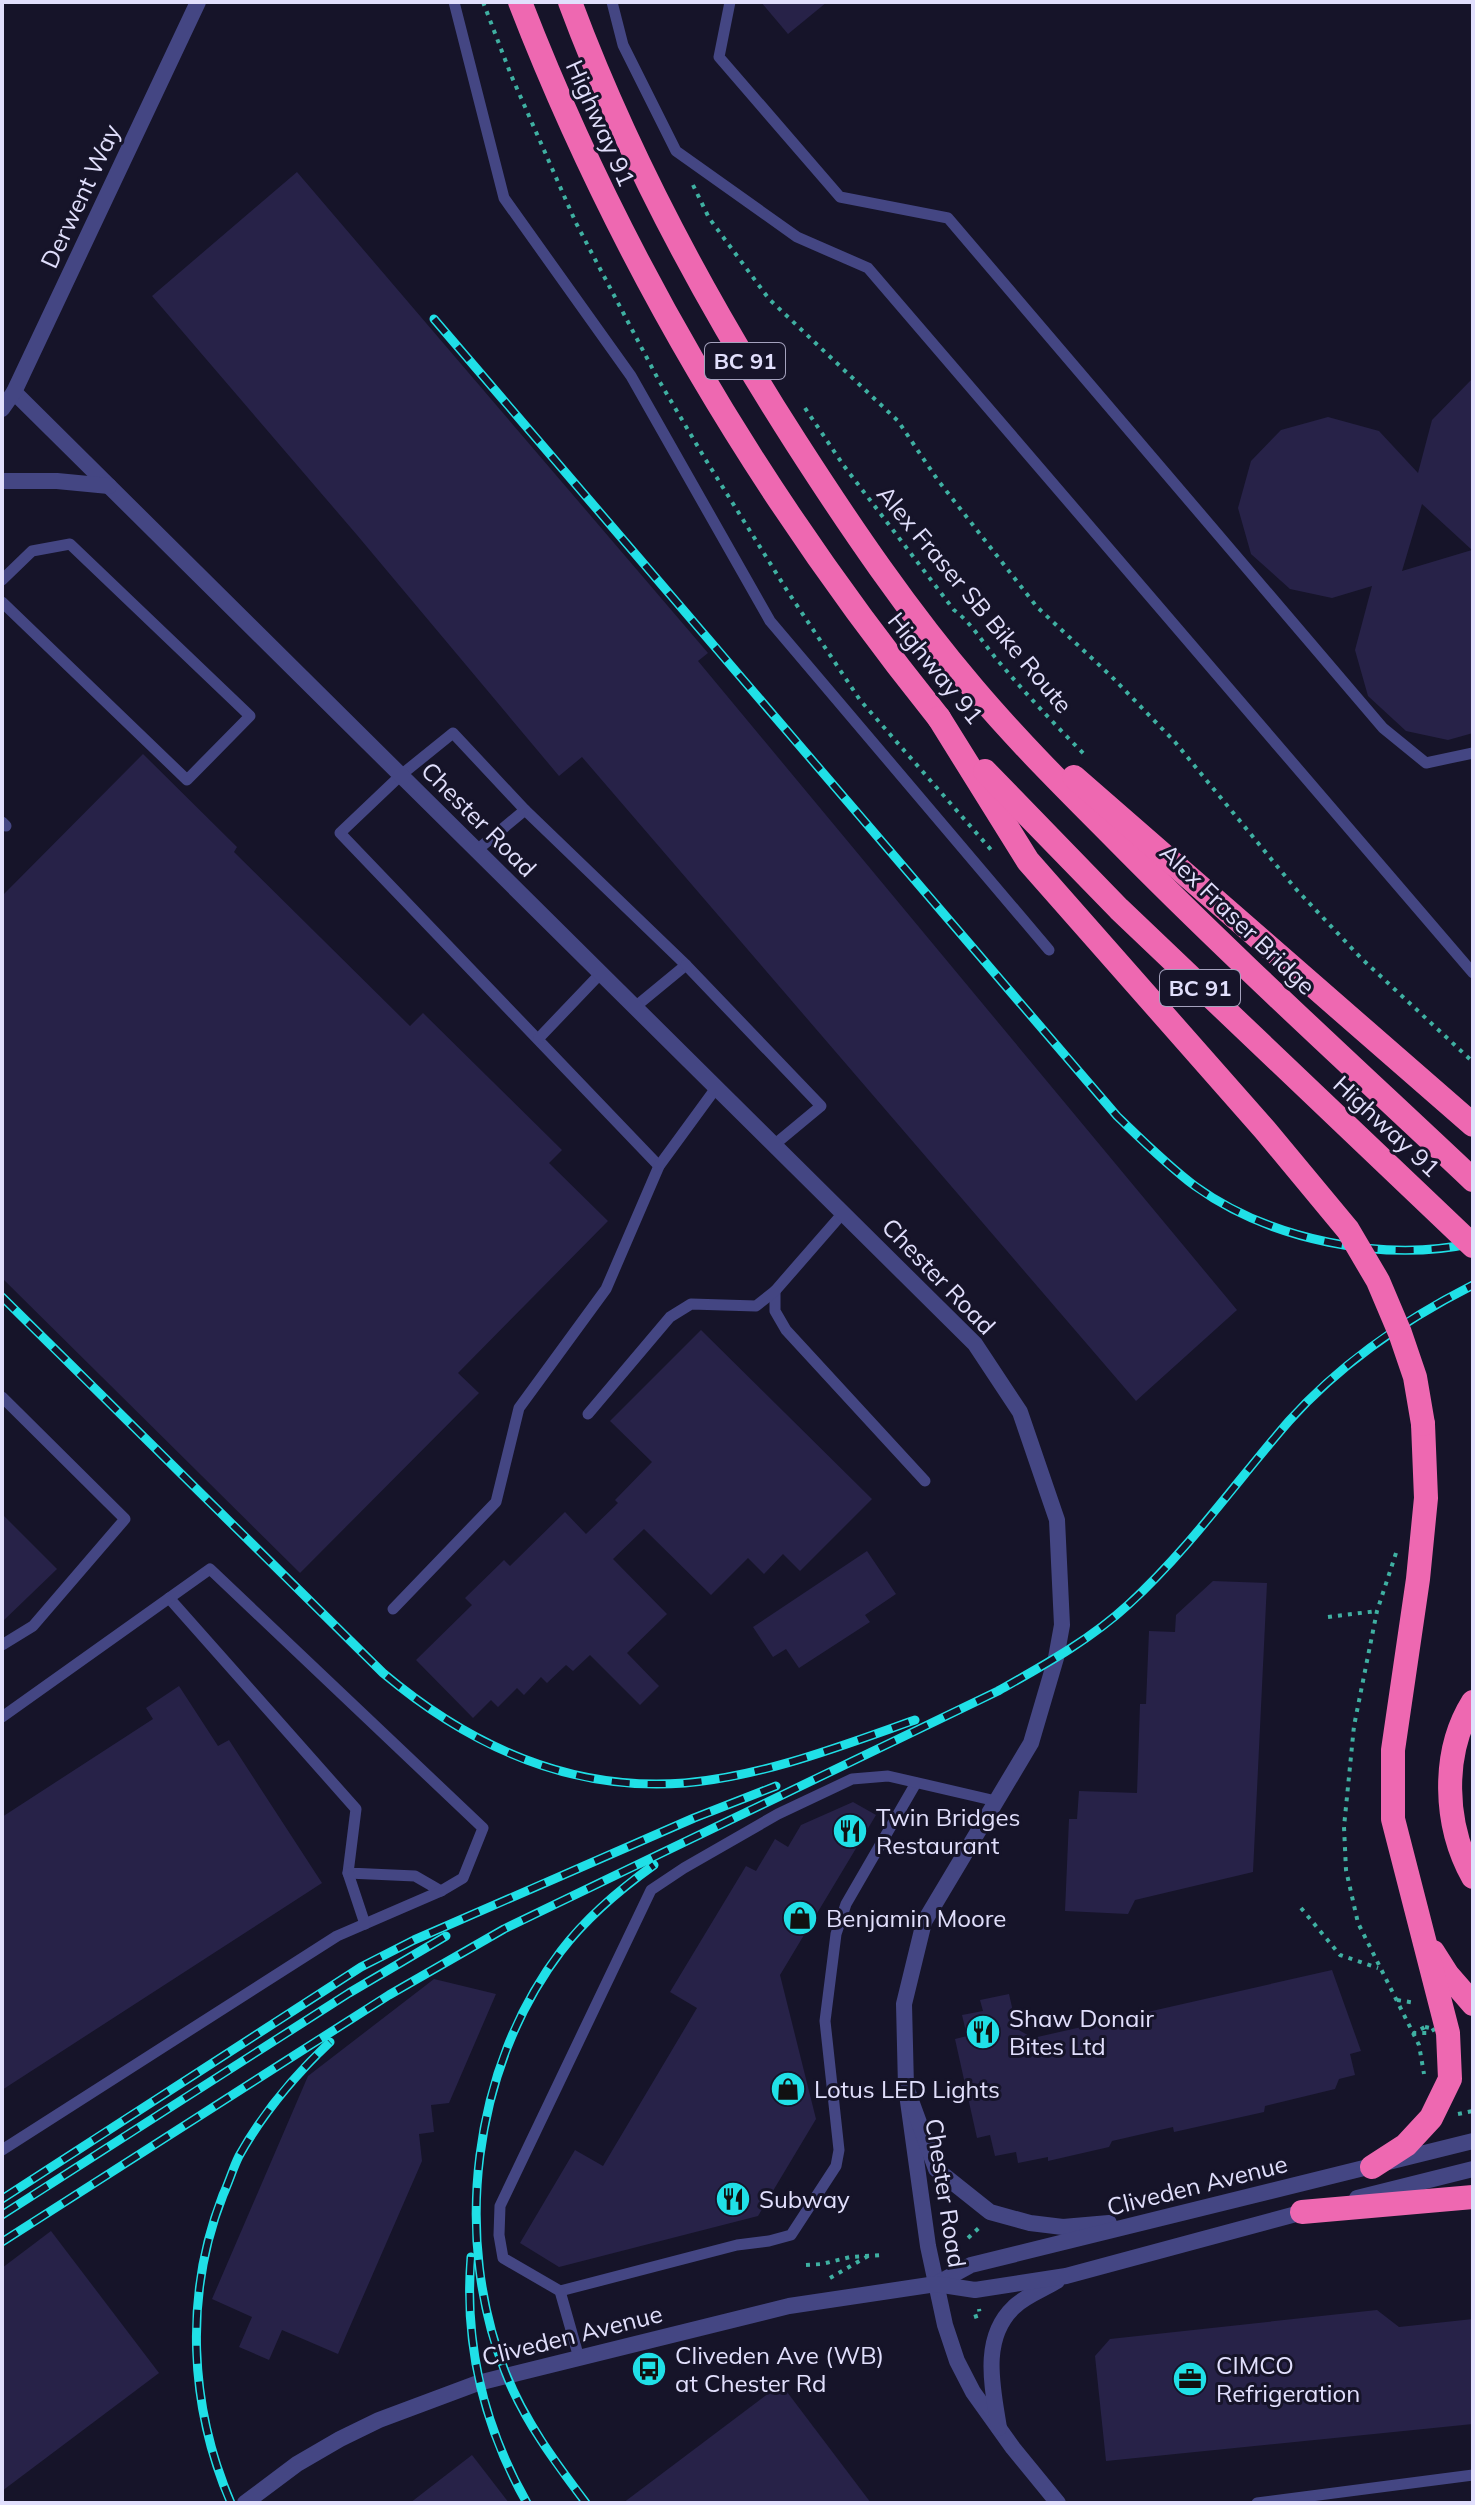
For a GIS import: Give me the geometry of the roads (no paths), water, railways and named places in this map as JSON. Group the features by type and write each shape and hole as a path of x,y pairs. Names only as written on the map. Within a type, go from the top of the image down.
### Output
{"highway":[{"name":"Highway 91","path":"520,2 574,136 610,212 693,365 801,535 871,632 992,779 1119,909 1473,1246"},
{"name":"Highway 91","path":"570,2 617,117 652,191 733,342 823,485 874,559 974,689"},
{"path":"974,689 1473,1125"},
{"name":"Alex Fraser Bridge","path":"974,689 1152,876 1473,1180"},
{"path":"939,718 1028,861 1255,1119 1348,1230 1378,1281 1415,1377 1423,1424 1426,1498 1418,1579 1393,1750 1393,1819 1448,2033 1450,2079 1431,2118 1406,2145 1372,2167"},
{"path":"1473,1702 1464,1717 1451,1760 1452,1807 1459,1853 1473,1877"},
{"path":"1424,1936 1447,1974 1473,2004"},
{"path":"1302,2212 1473,2197"}],"street":[{"name":"Derwent Way","path":"2,409 8,387 198,2"},
{"name":"Chester Road","path":"8,387 975,1344 1020,1412 1057,1520 1062,1625 1056,1658 1031,1743 924,1922 904,2004 906,2087 916,2175 936,2284 957,2361 973,2392 1058,2503"},
{"path":"2,481 57,481 109,486"},
{"path":"906,2087 936,2169 990,2212 1030,2223 1063,2227 1167,2218"},
{"name":"Cliveden Avenue","path":"936,2284 971,2265 1473,2141"},
{"name":"Cliveden Avenue","path":"245,2503 297,2464 379,2420 456,2390 789,2306 936,2284 975,2290 1066,2276 1473,2169"},
{"path":"999,2428 991,2362 993,2344 1000,2328 1013,2307 1066,2276"}],"lane":[{"path":"454,2 504,198 631,376 770,621 1049,950"},
{"path":"612,2 623,45 676,151 797,237 868,268 1473,973"},
{"path":"730,2 719,57 840,197 948,218 1383,728 1426,763 1473,753"},
{"path":"2,580 32,551 70,544 250,716 187,780 2,602"},
{"path":"659,1166 340,833 401,775 453,733 525,810 686,965 821,1106 774,1145"},
{"path":"477,850 525,810"},
{"path":"635,1007 686,965"},
{"path":"539,1038 601,973"},
{"path":"393,1609 496,1502 519,1408 606,1289 659,1166 716,1088"},
{"path":"588,1414 670,1317 691,1304 756,1306 775,1291 843,1213"},
{"path":"775,1291 775,1311 786,1330 925,1481"},
{"path":"2,1397 125,1519 33,1626 2,1645"},
{"path":"2,1717 210,1569 483,1828 463,1878 441,1891 337,1936 2,2150"},
{"path":"169,1598 356,1809 348,1873 365,1924"},
{"path":"579,2358 560,2291 503,2258 499,2235 500,2206 651,1890 778,1814 852,1779 888,1776 996,1801"},
{"path":"560,2291 737,2245 791,2235 836,2166 839,2150 825,2021 836,1934 846,1904 916,1783"},
{"path":"348,1873 415,1876 441,1891"},
{"path":"1257,2503 1473,2475"}],"railway":[{"path":"434,319 1117,1116 1165,1161 1195,1186 1225,1205 1292,1233 1366,1248 1439,1249 1473,1243"},
{"path":"2,2242 389,1995 504,1929 998,1691 1066,1651 1099,1629 1151,1583 1289,1421 1330,1380 1398,1328 1473,1285"},
{"path":"2,1297 383,1673 416,1699 486,1742 523,1759 601,1780 642,1784 685,1783 773,1767 915,1720"},
{"path":"2,2199 361,1967 414,1940 694,1818 776,1786"},
{"path":"586,2503 522,2409 506,2374 489,2322 479,2267 476,2212 480,2156 490,2101 507,2047 531,1997 561,1951 593,1915 654,1865"},
{"path":"2,2215 349,1993 446,1936"},
{"path":"231,2503 217,2466 200,2389 197,2310 210,2233 239,2156 258,2125 304,2068 330,2042"},
{"path":"471,2257 471,2321 480,2384 499,2445 527,2503"}],"place":[{"name":"Twin Bridges Restaurant","path":"850,1831"},
{"name":"Benjamin Moore","path":"800,1918"},
{"name":"Shaw Donair Bites Ltd","path":"983,2032"},
{"name":"Lotus LED Lights","path":"788,2089"},
{"name":"Subway","path":"733,2199"},
{"name":"Cliveden Ave (WB) at Chester Rd","path":"649,2369"},
{"name":"CIMCO Refrigeration","path":"1190,2379"}]}
